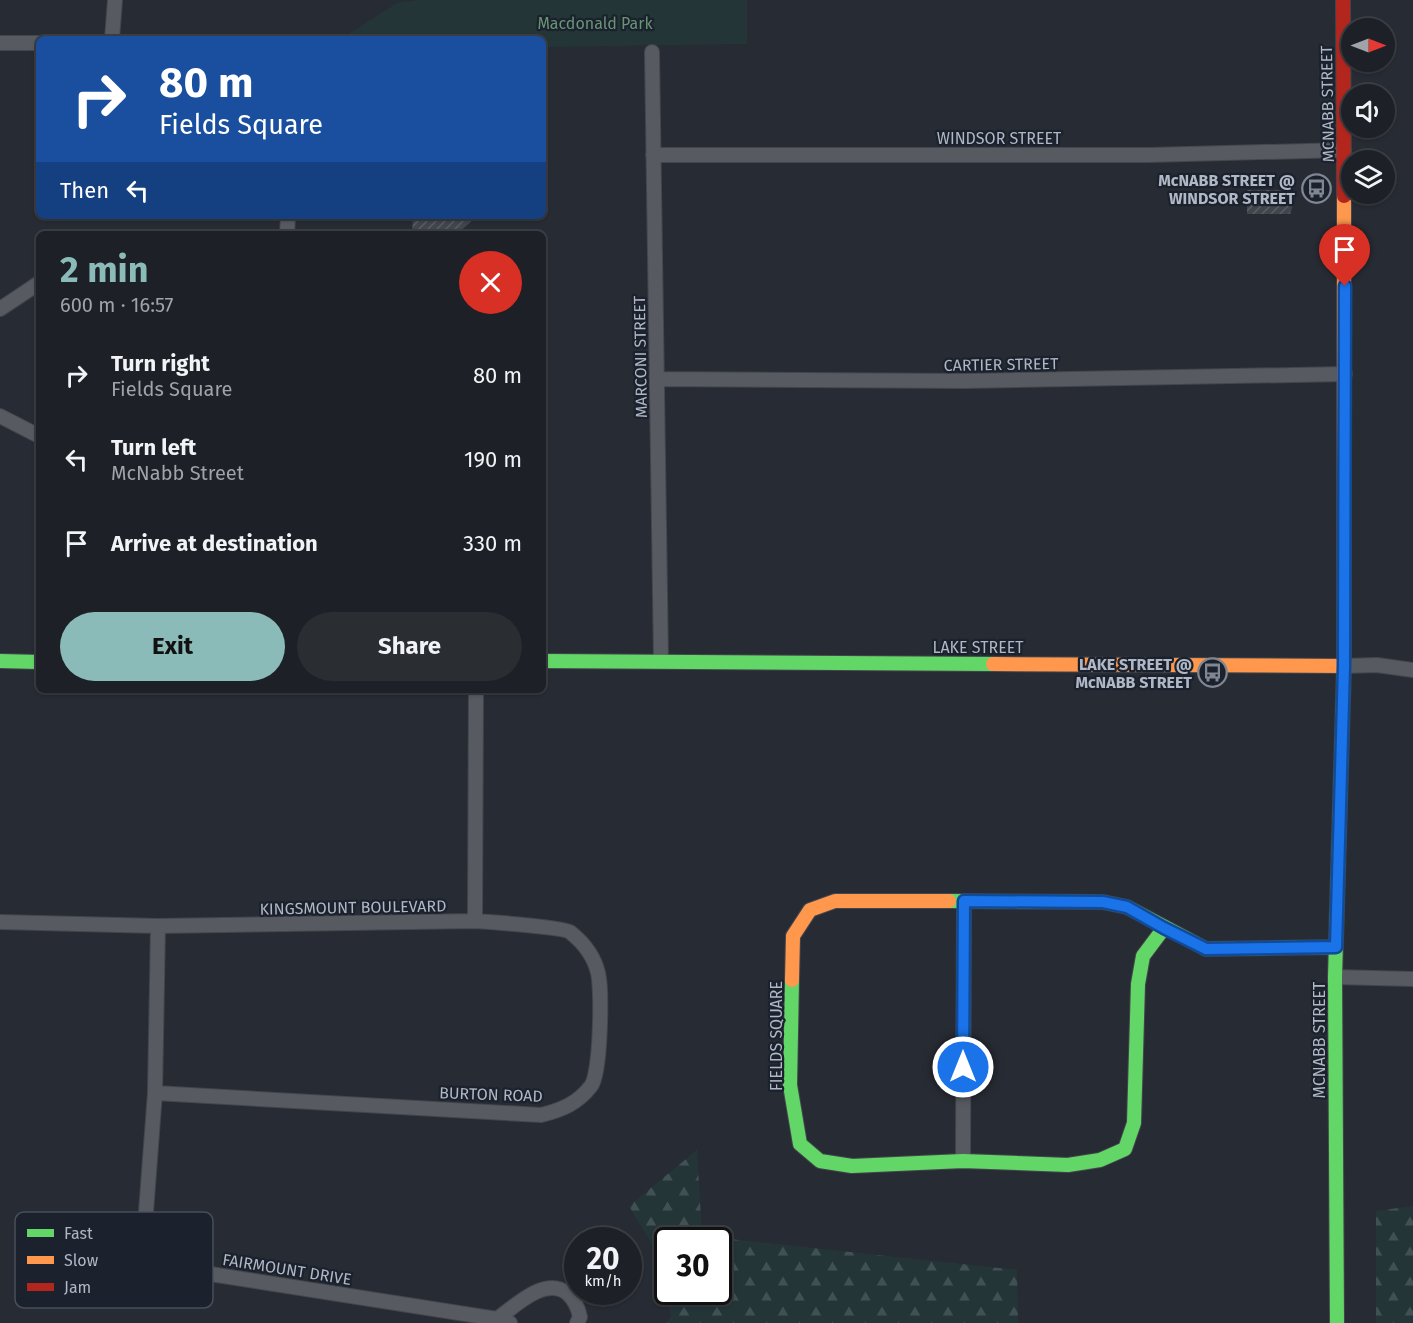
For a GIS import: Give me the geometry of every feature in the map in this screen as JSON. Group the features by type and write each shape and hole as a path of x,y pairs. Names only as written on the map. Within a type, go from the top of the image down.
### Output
{"street":[{"path":"112,36 115,0"},
{"name":"MCNABB STREET","path":"1342,0 1344,150"},
{"path":"0,43 36,43"},
{"name":"MARCONI STREET","path":"652,52 662,661"},
{"name":"WINDSOR STREET","path":"653,155 1149,155 1341,150"},
{"name":"MCNABB STREET","path":"1337,1323 1335,977 1344,666 1344,204"},
{"path":"0,309 36,285"},
{"name":"CARTIER STREET","path":"657,379 965,381 1345,374"},
{"path":"0,416 36,434"},
{"path":"0,661 36,662"},
{"name":"LAKE STREET","path":"546,661 1377,665 1413,670"},
{"path":"475,921 476,693"},
{"name":"FIELDS SQUARE","path":"1164,928 1143,956 1138,984 1134,1123 1125,1149 1100,1160 1068,1165 963,1161 852,1166 820,1161 800,1144 790,1085 793,936 810,910 835,901 1103,902 1127,907 1206,949 1336,947"},
{"path":"963,1161 964,901"},
{"name":"KINGSMOUNT BOULEVARD","path":"0,922 159,926 475,921"},
{"name":"BURTON ROAD","path":"155,1094 541,1115 574,1104 593,1084 600,1050 598,974 587,947 568,930 475,921"},
{"name":"FAIRMOUNT DRIVE","path":"146,1212 155,1094 159,926"},
{"path":"1335,977 1413,979"},
{"name":"FAIRMOUNT DRIVE","path":"213,1274 503,1321 529,1296 551,1288 560,1289 575,1301 580,1317 577,1323"}],"green space":[{"name":"Macdonald Park","path":"418,0 747,0 747,44 546,47 546,36 346,36 397,3"},
{"path":"697,1150 701,1227 654,1227 654,1247 629,1206"},
{"path":"1413,1206 1413,1323 1376,1323 1376,1211"},
{"path":"732,1239 1017,1270 1018,1323 667,1323 671,1316 669,1305 732,1305"}],"building":[{"path":"1247,190 1290,190 1294,202 1290,214 1247,214"},
{"path":"413,219 474,219 460,231 412,231"}],"traffic: fast":[{"path":"1337,1323 1335,977 1344,666 1344,515"},
{"path":"0,661 36,662"},
{"path":"546,661 993,664"},
{"path":"949,901 1103,902 1127,907 1206,949 1336,947"},
{"path":"792,980 790,1085 800,1144 820,1161 852,1166 963,1161 1068,1165 1100,1160 1125,1149 1134,1123 1138,984 1143,956 1164,928"}],"traffic: slow":[{"path":"1344,204 1344,515"},
{"path":"993,664 1344,666"},
{"path":"792,980 793,936 810,910 835,901 949,901"}],"traffic: jam":[{"path":"1343,0 1344,150"}],"place":[{"name":"McNABB STREET @ WINDSOR STREET","path":"1316,189"},
{"name":"LAKE STREET @ McNABB STREET","path":"1213,673"}],"route":[{"path":"963,1067 964,901 1103,902 1127,907 1206,949 1336,947 1344,666 1345,286"}]}
